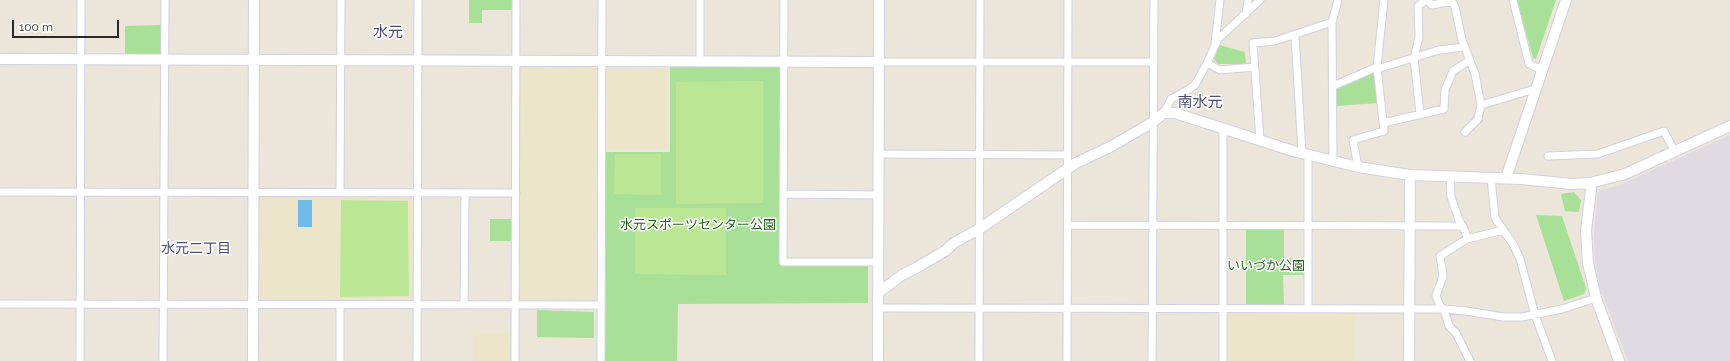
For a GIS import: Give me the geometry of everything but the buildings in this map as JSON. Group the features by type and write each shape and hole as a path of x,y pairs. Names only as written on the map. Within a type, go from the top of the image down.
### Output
{"street":[{"path":"80,361 81,0"},
{"path":"164,361 165,0"},
{"path":"253,361 254,0"},
{"path":"340,193 341,0"},
{"path":"417,361 418,0"},
{"path":"515,361 516,0"},
{"path":"601,361 602,0"},
{"path":"700,0 700,61"},
{"path":"784,0 783,262 878,262"},
{"path":"878,361 879,0"},
{"path":"979,361 980,0"},
{"path":"1067,361 1068,0"},
{"path":"1152,361 1154,0"},
{"path":"1214,48 1220,0"},
{"path":"1246,14 1248,0"},
{"path":"878,293 902,275 924,264 954,243 979,229 1076,163 1112,146 1164,114 1171,99 1195,85 1208,64 1218,39 1260,0"},
{"path":"1333,162 1332,22 1338,0"},
{"path":"1358,167 1353,140 1384,131 1377,68 1384,0"},
{"path":"1420,114 1414,58 1419,37 1418,6 1427,0 1432,5 1447,2 1453,3 1474,74 1481,105 1478,120 1465,132"},
{"path":"1513,0 1529,64 1542,70"},
{"path":"1506,178 1566,0"},
{"path":"1260,140 1253,43 1274,41 1332,22"},
{"path":"1295,35 1305,154 1309,226 1308,309"},
{"path":"1333,86 1377,68 1439,50 1465,47"},
{"path":"0,59 1154,62"},
{"path":"1383,123 1444,109 1445,90 1453,71 1470,60"},
{"path":"1208,64 1220,70 1254,67"},
{"path":"1481,105 1535,89"},
{"path":"1164,114 1175,114 1305,154 1358,167 1410,174 1506,178 1560,183 1590,183 1625,174 1730,126"},
{"path":"1223,129 1223,361"},
{"path":"1548,156 1598,154 1664,131 1675,152"},
{"path":"879,154 1067,155"},
{"path":"1409,361 1410,174"},
{"path":"1450,176 1451,197 1467,239"},
{"path":"1491,178 1495,218 1513,244 1520,259 1535,315 1552,361"},
{"path":"1590,183 1586,248 1590,274 1596,298 1619,361"},
{"path":"0,192 516,193"},
{"path":"464,305 465,193"},
{"path":"783,194 878,195"},
{"path":"1068,225 1463,226"},
{"path":"1470,361 1456,333 1449,326 1444,309 1440,306 1436,296 1443,276 1440,256 1467,239 1502,230"},
{"path":"878,308 1444,309 1503,317 1522,317 1562,309 1596,298"},
{"path":"0,304 601,306"},
{"path":"340,305 340,361"}],"shaded area":[{"path":"522,67 597,67 594,301 520,299 519,71"},
{"path":"608,69 667,69 667,149 608,149"},
{"path":"1730,135 1730,361 1628,361 1600,288 1595,261 1594,231 1598,194 1601,190 1618,186"},
{"path":"261,197 411,197 413,199 413,301 263,301 259,298 258,199"},
{"path":"1225,313 1355,313 1355,361 1225,361"},
{"path":"473,333 512,333 511,361 473,361"}],"green space":[{"path":"469,0 512,0 512,10 482,10 482,23 469,23"},
{"path":"1517,0 1556,0 1536,59 1533,58"},
{"path":"161,25 162,54 125,54 125,26"},
{"path":"1219,45 1245,52 1246,64 1219,64 1214,60"},
{"name":"水元スポーツセンター公園","path":"778,65 780,67 780,264 868,265 868,303 678,304 677,361 605,361 606,152 670,152 670,66"},
{"path":"1375,72 1378,103 1336,106 1335,90"},
{"path":"763,81 763,203 676,204 676,82"},
{"path":"615,154 661,154 661,195 614,194"},
{"path":"1574,192 1581,200 1579,212 1565,211 1561,194"},
{"path":"341,200 408,201 409,296 340,297"},
{"path":"635,208 726,208 726,275 635,274"},
{"path":"1536,215 1562,216 1586,288 1584,294 1564,301"},
{"path":"490,219 513,219 513,241 490,241"},
{"name":"いいづか公園","path":"1246,227 1284,227 1284,258 1305,259 1305,275 1283,275 1284,307 1246,305"},
{"path":"537,310 594,312 594,338 537,337"}],"water":[{"path":"298,200 312,200 312,227 298,227"}],"district":[{"name":"水元","path":"388,32"},
{"name":"南水元","path":"1200,102"},
{"name":"水元二丁目","path":"196,249"}]}
